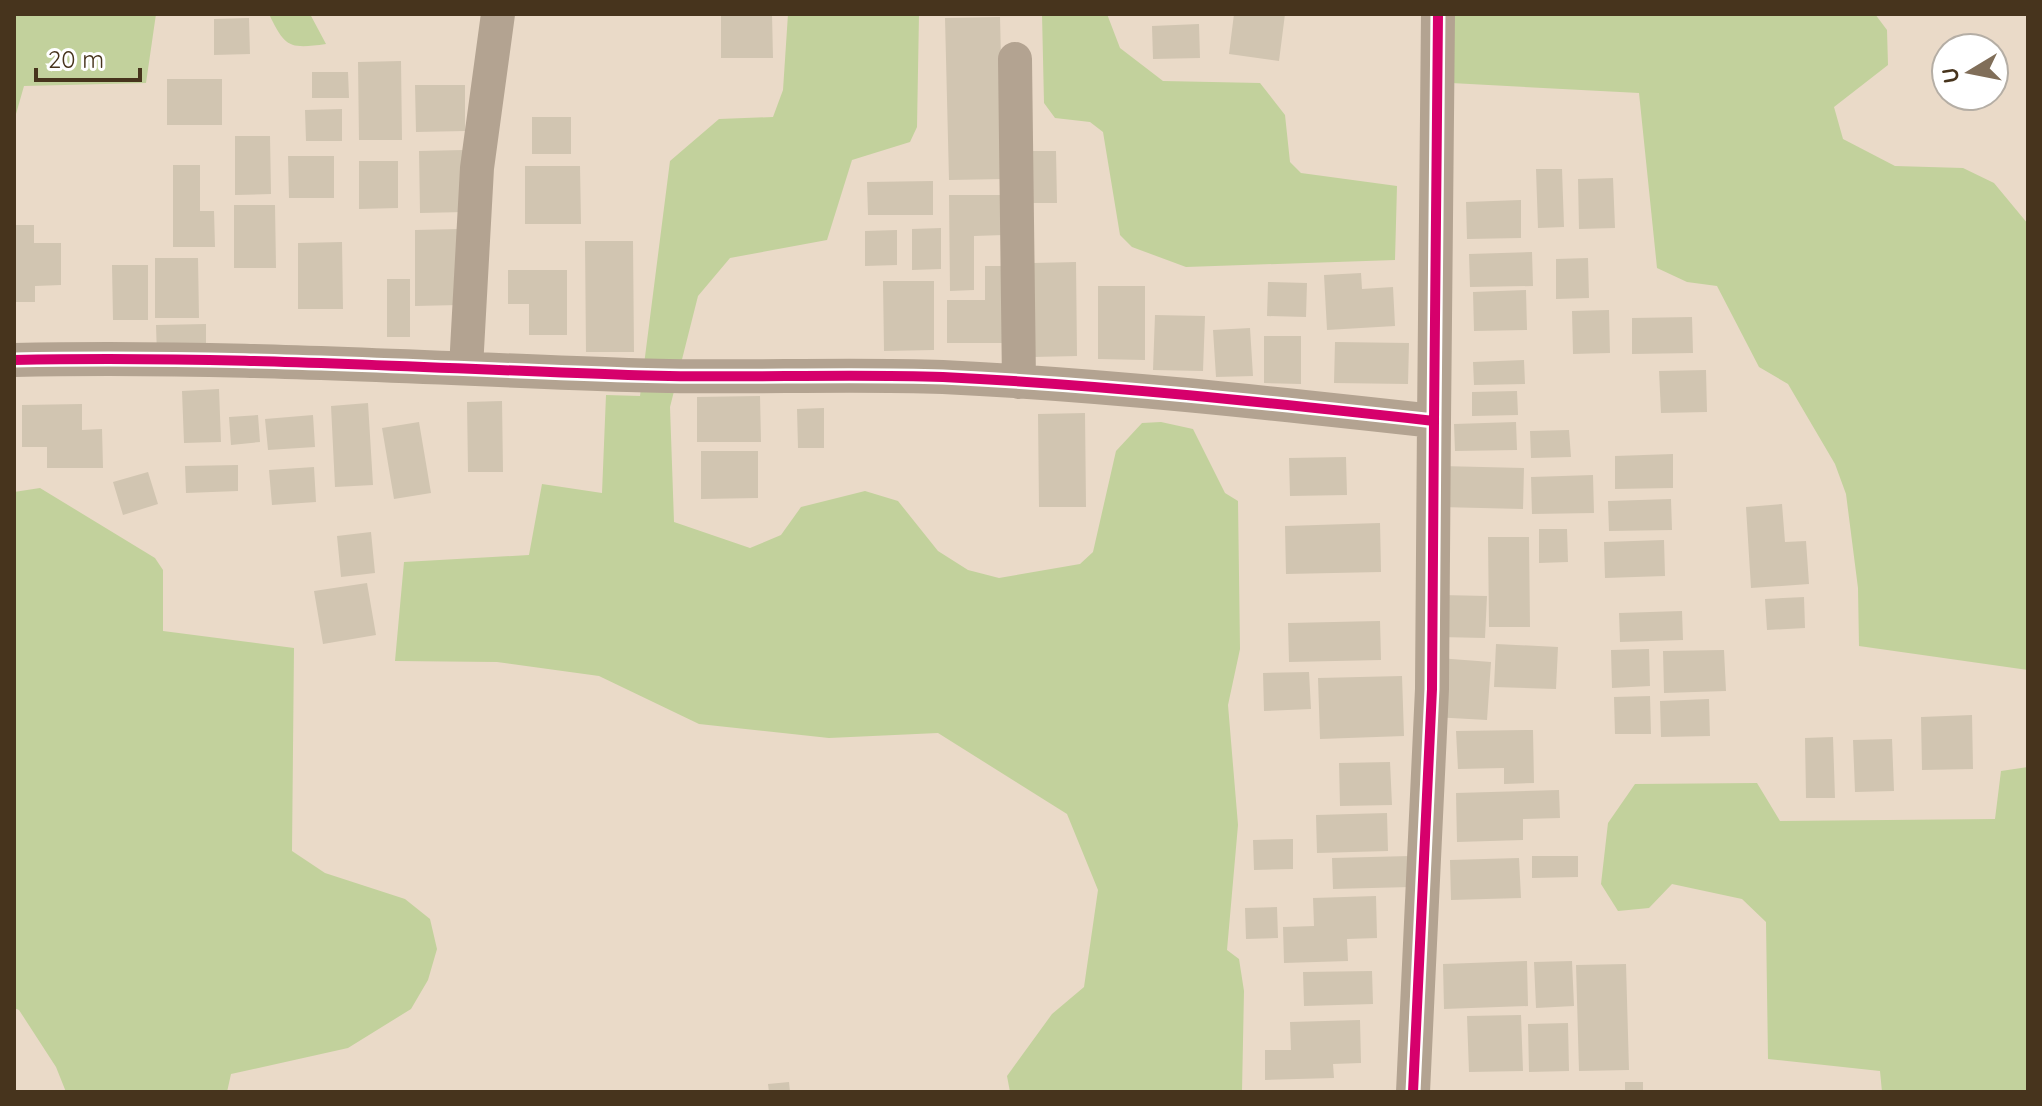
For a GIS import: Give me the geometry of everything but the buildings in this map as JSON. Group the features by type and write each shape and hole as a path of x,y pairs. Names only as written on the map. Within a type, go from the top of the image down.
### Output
{"street":[{"path":"466,368 477,168 498,14"},
{"path":"1413,1092 1432,689 1438,14"},
{"path":"1015,59 1019,382"},
{"path":"14,360 466,368 632,375 940,377 1176,392 1434,421"}],"green space":[{"path":"14,14 156,14 146,83 24,86 14,121"},
{"path":"269,14 310,14 326,44 290,44 280,34"},
{"path":"788,14 919,14 917,127 910,142 852,160 827,240 730,258 698,296 670,407 674,522 750,548 781,535 801,507 865,491 898,501 938,551 968,570 999,578 1080,564 1093,552 1116,451 1142,423 1161,422 1193,429 1225,493 1238,501 1240,649 1228,705 1238,825 1227,950 1239,959 1244,991 1242,1092 1010,1092 1007,1076 1052,1014 1084,987 1098,890 1067,814 938,733 829,738 699,724 599,676 497,662 395,661 404,562 529,555 542,484 602,493 606,395 640,396 670,161 719,119 773,117 783,90"},
{"path":"1042,14 1107,14 1120,48 1163,81 1260,83 1285,115 1290,162 1301,173 1397,186 1395,260 1186,267 1132,247 1120,235 1103,132 1090,122 1055,118 1044,103"},
{"path":"1453,14 1875,14 1887,30 1888,65 1834,107 1843,139 1895,166 1963,168 1994,183 2028,224 2028,670 1859,646 1858,588 1846,494 1835,464 1788,384 1759,367 1717,286 1687,282 1657,268 1639,93 1451,83"},
{"path":"40,488 155,558 163,570 163,631 294,648 292,851 325,873 405,899 430,919 437,949 428,980 411,1009 348,1048 231,1074 227,1092 66,1092 56,1067 19,1010 14,1008 14,492"},
{"path":"2028,767 2028,1092 1882,1092 1880,1071 1768,1059 1766,922 1742,899 1672,884 1649,908 1618,911 1601,884 1608,823 1635,784 1757,783 1780,821 1995,819 2001,771"}],"cycle path":[{"path":"14,360 245,361 667,376 943,377 1251,401 1434,421 1438,14"},
{"path":"1413,1092 1432,689 1434,421"}]}
